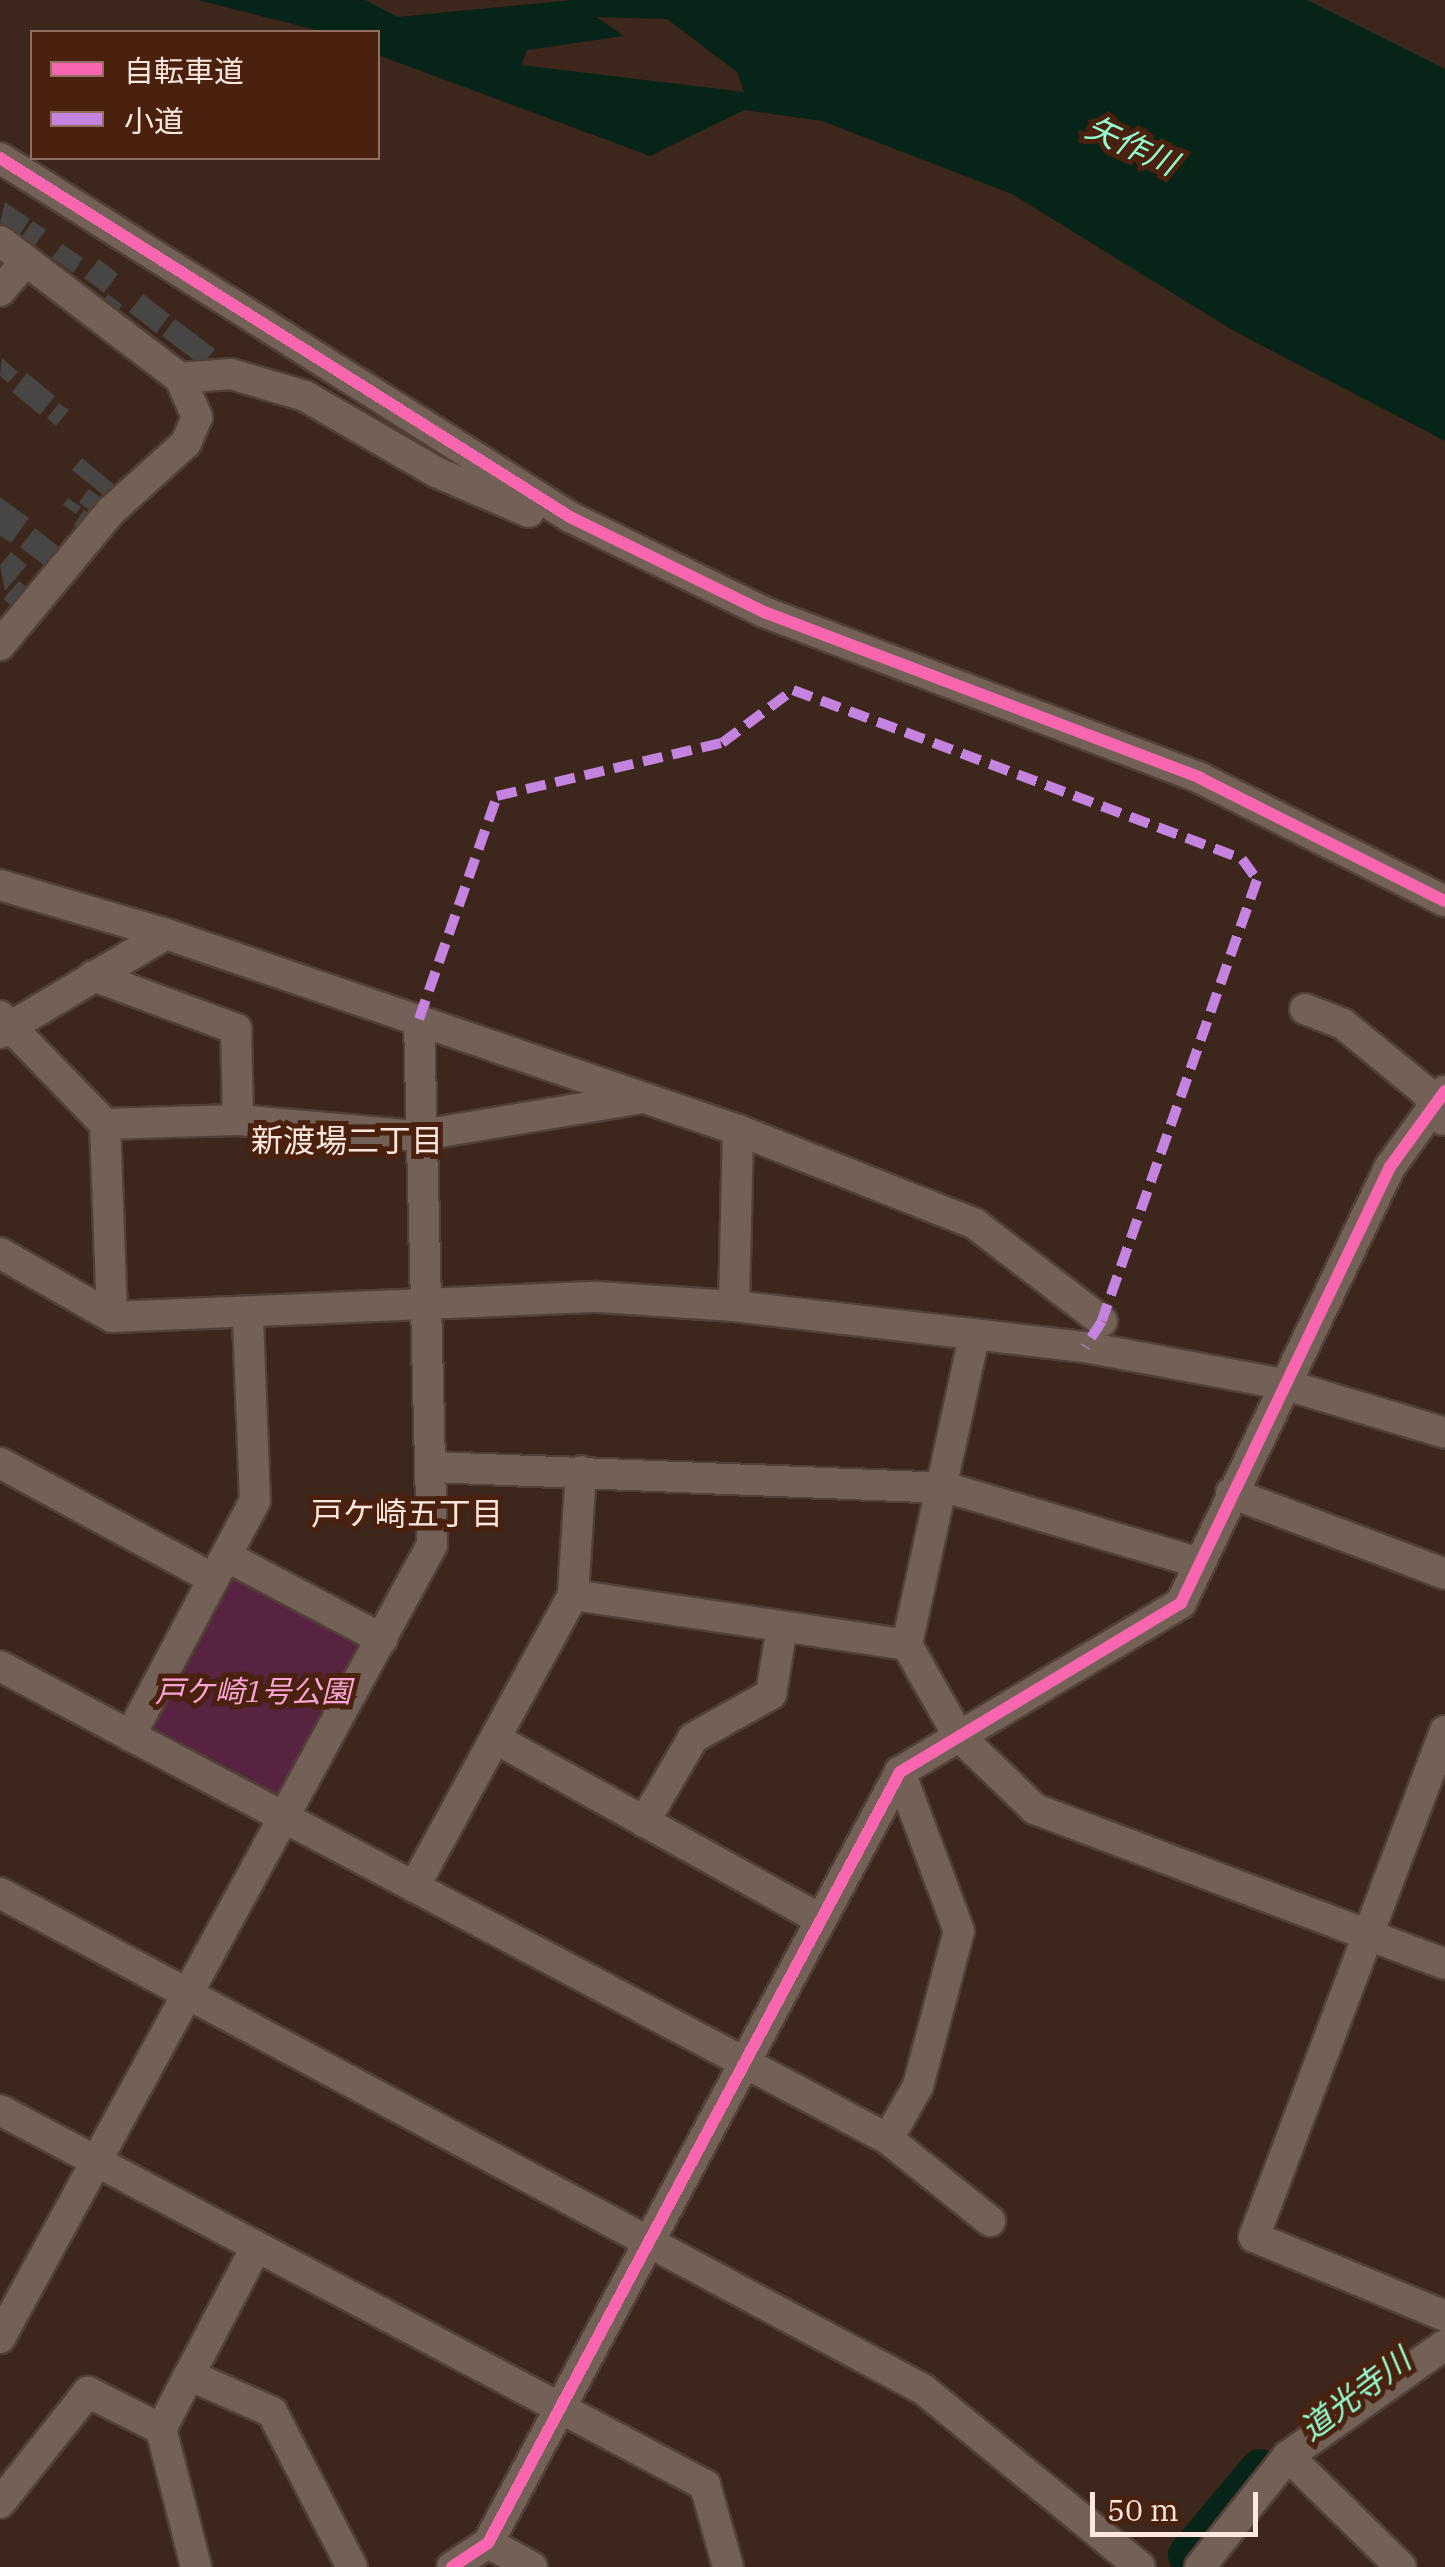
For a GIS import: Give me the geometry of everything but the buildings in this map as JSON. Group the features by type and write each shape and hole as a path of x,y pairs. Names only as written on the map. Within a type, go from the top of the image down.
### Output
{"street":[{"path":"0,158 570,518 764,612 1200,778 1445,902"},
{"path":"0,241 180,378 196,405 194,430 110,512 0,646"},
{"path":"0,292 26,261"},
{"path":"180,378 231,374 306,396 436,472 551,522 570,518"},
{"path":"0,885 166,934 738,1130 974,1224 1102,1321"},
{"path":"112,1316 105,1124 4,1025 166,934"},
{"path":"93,976 236,1028 238,1120"},
{"path":"452,2567 488,2543 900,1772 1182,1603 1390,1166 1441,1107 1343,1024 1305,1008"},
{"path":"0,2338 432,1545 431,1303 416,1136 419,1019"},
{"path":"105,1124 238,1120 416,1136 645,1098"},
{"path":"734,1306 738,1130"},
{"path":"0,1253 112,1316 248,1316 431,1303 598,1297 734,1306 1085,1347 1284,1384 1445,1433"},
{"path":"130,1736 255,1501 248,1316"},
{"path":"974,1337 948,1488 907,1645 958,1735 1035,1808 1445,1964"},
{"path":"0,1463 220,1568 382,1639"},
{"path":"434,1467 948,1488 1200,1563"},
{"path":"414,1888 498,1740 572,1595 581,1471"},
{"path":"1231,1494 1445,1574"},
{"path":"572,1595 907,1645"},
{"path":"644,1822 694,1738 771,1694 782,1627"},
{"path":"0,1666 888,2139 990,2221"},
{"path":"1444,2315 1254,2237 1445,1731"},
{"path":"498,1740 821,1920"},
{"path":"888,2139 918,2086 959,1931 900,1772"},
{"path":"0,1894 924,2390 1140,2567"},
{"path":"0,2110 705,2485 728,2567"},
{"path":"196,2567 161,2429 256,2247"},
{"path":"1200,2567 1288,2456 1445,2344"},
{"path":"189,2375 272,2412 352,2567"},
{"path":"0,2504 88,2392 161,2429"},
{"path":"1288,2456 1402,2567"},
{"path":"488,2543 532,2567"}],"green space":[{"name":"戸ケ崎1号公園","path":"229,1572 367,1643 279,1806 143,1732"}],"water":[{"name":"矢作川","path":"198,0 365,0 398,17 573,0 1307,0 1445,69 1445,441 1234,331 1012,194 822,121 744,110 650,156 380,56 380,30 316,30","holes":["596,17 667,19 737,72 744,92 521,65 527,50 624,36"]}],"waterway":[{"name":"道光寺川","path":"1188,2555 1260,2469"}],"marked path":[{"path":"419,1019 497,796 722,743 793,690 1242,859 1257,880 1102,1321 1085,1347"}],"cycle path":[{"path":"0,158 570,517 764,612 1200,778 1445,901"},
{"path":"452,2567 488,2543 900,1772 1181,1603 1390,1167 1445,1091"}],"district":[{"name":"新渡場二丁目","path":"347,1140"},
{"name":"戸ケ崎五丁目","path":"407,1513"}]}
